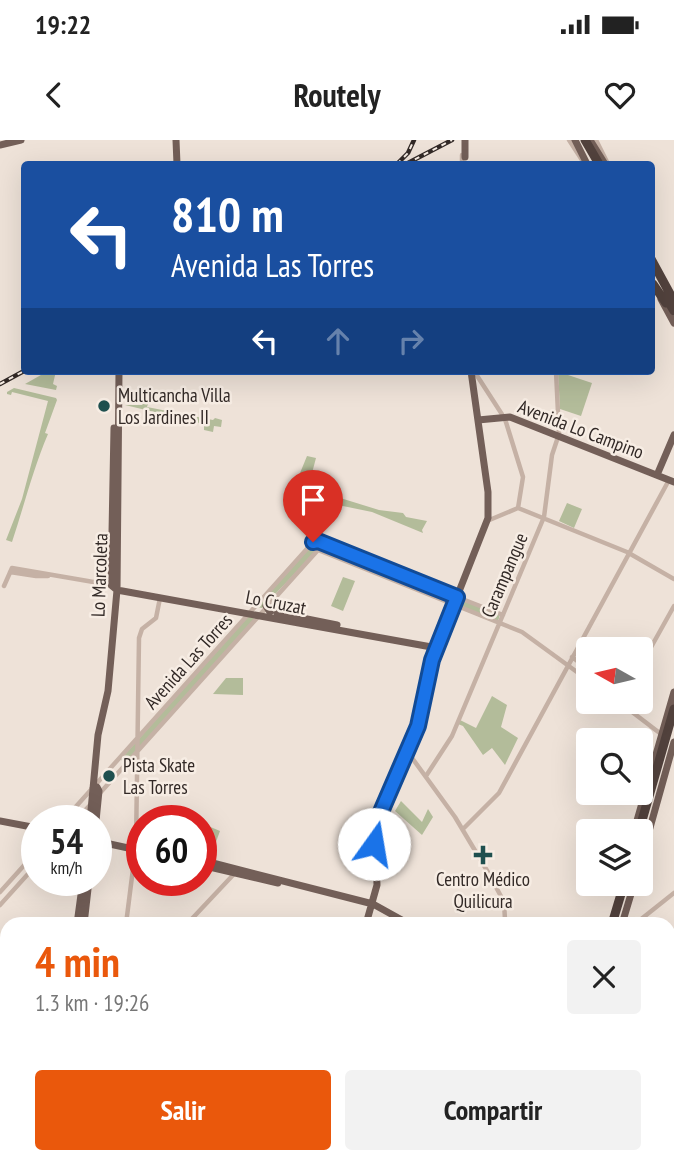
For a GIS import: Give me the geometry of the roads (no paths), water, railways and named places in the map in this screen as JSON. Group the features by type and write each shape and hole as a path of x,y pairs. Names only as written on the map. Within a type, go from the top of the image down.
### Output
{"highway":[{"path":"577,140 591,161"},
{"path":"590,140 598,161"},
{"path":"655,266 674,301"},
{"path":"655,277 674,312"},
{"path":"655,285 674,312"},
{"path":"644,819 674,709"},
{"path":"647,819 674,727"},
{"path":"613,917 622,896"},
{"path":"621,917 625,896"}],"main road":[{"path":"0,145 21,140"},
{"path":"175,140 175,161"},
{"path":"465,161 466,140"},
{"path":"577,140 585,161"},
{"path":"590,140 604,161"},
{"path":"655,258 674,293"},
{"path":"655,287 674,323"},
{"name":"Lo Marcoleta","path":"93,805 99,724 107,694 115,587 117,375"},
{"path":"368,917 377,876 374,828 420,713 427,672 436,646 486,522 489,497 471,375"},
{"name":"Avenida Lo Campino","path":"476,420 504,416 672,481"},
{"path":"657,475 674,435"},
{"name":"Lo Cruzat","path":"115,587 174,598"},
{"name":"Lo Cruzat","path":"115,587 436,646"},
{"path":"643,819 674,692"},
{"path":"645,819 674,742"},
{"name":"Lo Marcoleta","path":"92,805 96,783"},
{"path":"0,823 21,827"},
{"path":"217,866 372,906 395,917"},
{"path":"78,917 81,896"},
{"path":"85,917 87,896"}],"street":[{"path":"569,140 584,161"},
{"path":"474,375 504,416 523,477 518,508"},
{"name":"Carampangue","path":"426,776 452,736 544,517 552,455 559,436 556,375"},
{"path":"463,829 499,793 629,553 672,481"},
{"path":"486,522 518,508 629,553 674,579"},
{"name":"Avenida Las Torres","path":"96,783 127,763 313,542 318,541 442,591 455,600"},
{"name":"Avenida Las Torres","path":"77,805 136,739 316,551 321,550 439,598 455,600"},
{"path":"350,562 353,555"},
{"name":"Lo Cruzat","path":"1,594 13,570 42,577 53,575 115,587"},
{"path":"439,598 442,591"},
{"path":"137,805 139,636 143,628 156,617 161,597"},
{"path":"455,600 467,610 501,619"},
{"path":"455,600 470,602 501,619 505,625 524,634 576,671"},
{"path":"467,610 471,608 470,602"},
{"path":"653,644 674,606"},
{"path":"572,657 576,660"},
{"path":"636,714 662,734"},
{"path":"406,751 463,829 503,899 504,917"},
{"path":"120,757 122,762 127,763"},
{"path":"0,892 21,869"},
{"path":"193,917 236,871"},
{"path":"0,905 21,882"},
{"path":"644,917 674,893"},
{"path":"127,917 130,896"}],"railway":[{"path":"400,161 408,153 414,140"},
{"path":"412,161 452,140"},
{"path":"0,384 21,373"}],"place":[{"name":"Multicancha Villa Los Jardines II","path":"104,406"},
{"name":"Pista Skate Las Torres","path":"109,776"},
{"name":"Centro Médico Quilicura","path":"483,855"}]}
